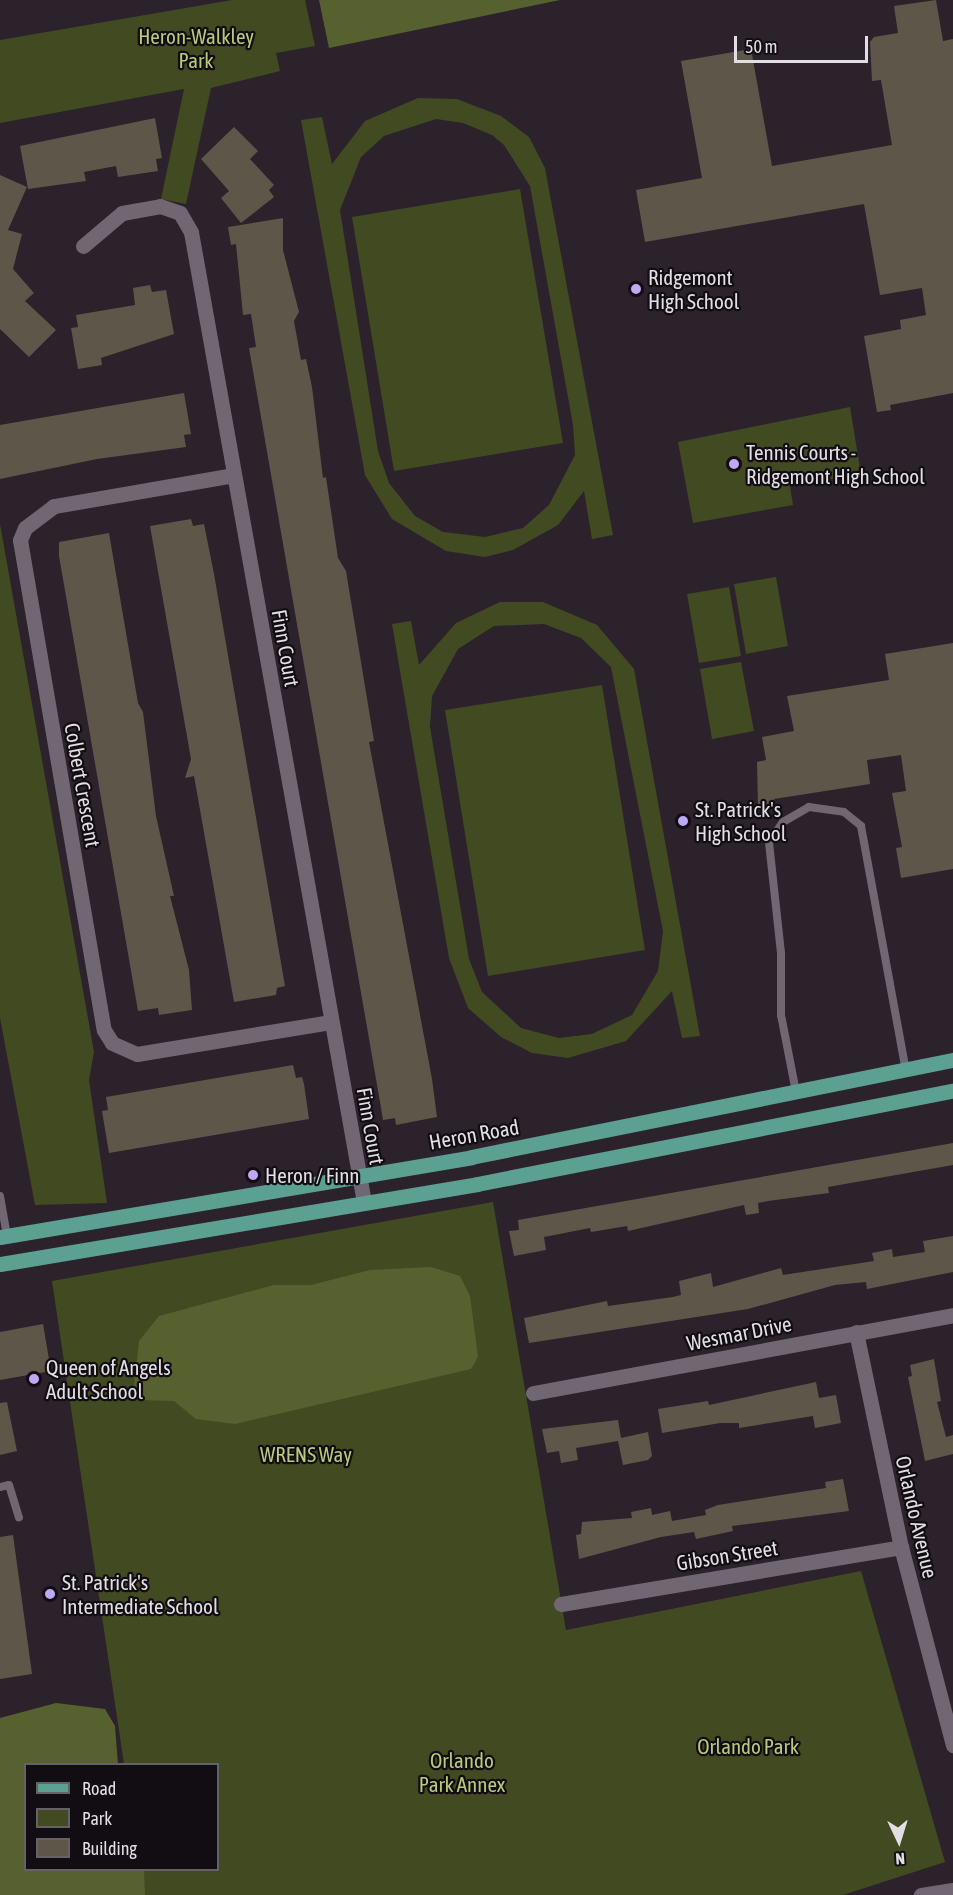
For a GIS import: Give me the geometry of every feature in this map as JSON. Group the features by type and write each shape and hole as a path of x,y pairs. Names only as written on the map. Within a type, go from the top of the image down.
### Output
{"main road":[{"name":"Heron Road","path":"4,1236 358,1176 953,1060"},
{"path":"0,1264 364,1202 953,1091"}],"street":[{"name":"Finn Court","path":"83,246 122,213 160,206 180,213 187,222 364,1202"},
{"name":"Colbert Crescent","path":"234,475 54,506 25,528 20,540 102,1018 112,1043 137,1054 330,1022"},
{"name":"Wesmar Drive","path":"533,1393 953,1315"},
{"name":"Orlando Avenue","path":"856,1332 901,1547 953,1745"},
{"name":"Gibson Street","path":"561,1604 901,1547"},
{"path":"921,1895 953,1890"}],"lane":[{"path":"796,1092 781,1014 781,953 769,842 783,822 809,807 844,812 861,826 906,1070"},
{"path":"0,1202 4,1236"},
{"path":"0,1487 9,1485 19,1517"}],"green space":[{"name":"Heron-Walkley Park","path":"232,0 305,0 315,46 276,53 280,71 211,88 186,204 161,199 184,89 0,123 0,40"},
{"path":"319,0 560,0 329,48"},
{"path":"418,98 457,99 501,116 529,137 545,168 613,535 592,539 584,491 558,525 513,550 485,557 446,551 392,519 365,475 301,120 322,117 332,164 365,121","holes":["436,119 463,123 492,135 504,145 530,186 573,425 575,455 549,505 523,528 485,537 443,532 415,516 389,483 378,451 340,210 361,157 384,136"]},
{"path":"520,189 563,443 394,471 352,217"},
{"name":"Tennis Courts - Ridgemont High School","path":"850,407 861,474 790,486 793,505 693,523 678,442"},
{"path":"0,524 94,1052 89,1080 107,1203 35,1205 0,1018"},
{"path":"776,577 788,646 746,654 734,584"},
{"path":"729,587 741,656 699,663 687,594"},
{"path":"500,602 543,602 597,625 634,669 700,1036 682,1038 672,991 626,1041 568,1058 532,1053 501,1037 468,1008 449,958 392,624 411,621 419,665 456,623","holes":["544,624 581,638 611,667 663,931 658,971 632,1015 592,1034 559,1038 521,1028 482,992 469,959 430,727 432,696 458,649 494,626"]},
{"path":"741,662 754,731 712,739 700,669"},
{"path":"602,685 645,950 488,976 445,710"},
{"path":"493,1202 566,1630 861,1571 945,1862 843,1895 69,1895 86,1871 219,1871 219,1763 124,1763 52,1281"},
{"path":"431,1267 460,1276 470,1296 478,1357 471,1369 235,1424 196,1419 174,1401 139,1400 134,1386 139,1341 159,1316 274,1285 311,1285 370,1270"},
{"path":"56,1703 105,1709 115,1726 118,1763 24,1763 24,1871 144,1871 145,1895 0,1895 0,1718"}],"building":[{"path":"936,0 943,41 953,39 953,393 890,405 891,410 877,412 864,336 901,329 900,320 926,315 922,288 880,295 864,204 645,242 636,190 702,178 681,61 751,49 772,166 892,145 881,80 872,81 870,42 874,37 898,33 894,6"},
{"path":"155,118 162,158 156,159 158,171 118,177 116,166 84,172 86,181 28,189 20,146"},
{"path":"234,127 258,151 250,159 274,185 269,190 274,197 241,223 221,198 229,191 201,159"},
{"path":"0,175 27,187 8,230 22,234 13,269 34,293 25,301 56,330 29,357 0,329"},
{"path":"283,218 283,250 299,312 294,321 301,360 306,359 312,387 323,478 326,477 338,558 346,571 374,741 369,742 432,1079 437,1117 396,1125 395,1118 383,1120 249,348 256,347 251,314 243,315 236,244 231,245 228,227"},
{"path":"150,285 152,292 166,290 174,334 101,358 102,365 78,369 71,328 78,327 76,315 135,305 133,288"},
{"path":"184,393 191,434 184,435 186,447 97,459 0,479 0,425"},
{"path":"191,519 193,526 204,524 285,986 277,988 276,995 234,1002 194,776 185,778 191,759 150,526"},
{"path":"109,533 138,703 143,712 156,816 174,896 170,896 189,970 192,1010 159,1015 158,1008 138,1011 59,556 59,542"},
{"path":"953,643 953,869 901,878 896,848 902,847 892,793 906,791 901,755 867,760 870,784 774,799 775,804 758,807 757,762 766,760 762,737 794,731 787,696 889,680 885,654"},
{"path":"293,1065 296,1078 302,1077 309,1119 109,1153 102,1111 108,1110 106,1097"},
{"path":"953,1143 953,1165 828,1187 829,1193 758,1203 759,1213 746,1215 744,1205 628,1231 627,1226 591,1232 590,1228 544,1237 546,1250 514,1256 509,1231 519,1230 518,1220"},
{"path":"953,1236 953,1272 867,1289 866,1282 835,1285 748,1309 529,1343 524,1318 607,1301 608,1306 673,1297 681,1295 679,1281 711,1273 713,1287 781,1268 783,1275 874,1261 872,1253 892,1249 893,1257 925,1252 923,1241"},
{"path":"43,1324 51,1371 0,1380 0,1332"},
{"path":"934,1359 941,1401 937,1402 946,1437 953,1435 953,1454 925,1461 908,1377 912,1376 910,1365"},
{"path":"816,1382 819,1398 836,1395 841,1423 815,1428 813,1416 739,1428 739,1423 720,1423 662,1433 658,1409 708,1401 709,1405"},
{"path":"7,1402 17,1451 0,1455 0,1403"},
{"path":"618,1420 621,1438 648,1432 652,1456 648,1460 623,1465 618,1441 576,1448 578,1460 561,1463 559,1451 547,1453 542,1429"},
{"path":"843,1479 849,1511 732,1526 733,1531 696,1539 694,1532 661,1537 579,1559 576,1535 581,1534 582,1522 632,1518 631,1512 651,1508 652,1515 670,1511 672,1521 706,1515 705,1510 718,1505 826,1488 825,1482"},
{"path":"13,1535 32,1674 0,1679 0,1537"}],"place":[{"name":"Ridgemont High School","path":"636,289"},
{"name":"Tennis Courts - Ridgemont High School","path":"734,464"},
{"name":"St. Patrick's High School","path":"683,821"},
{"name":"Heron / Finn","path":"253,1175"},
{"name":"Queen of Angels Adult School","path":"34,1379"},
{"name":"St. Patrick's Intermediate School","path":"50,1594"}],"park label":[{"name":"WRENS Way","path":"306,1454"},
{"name":"Orlando Park","path":"748,1746"},
{"name":"Orlando Park Annex","path":"462,1772"}]}
